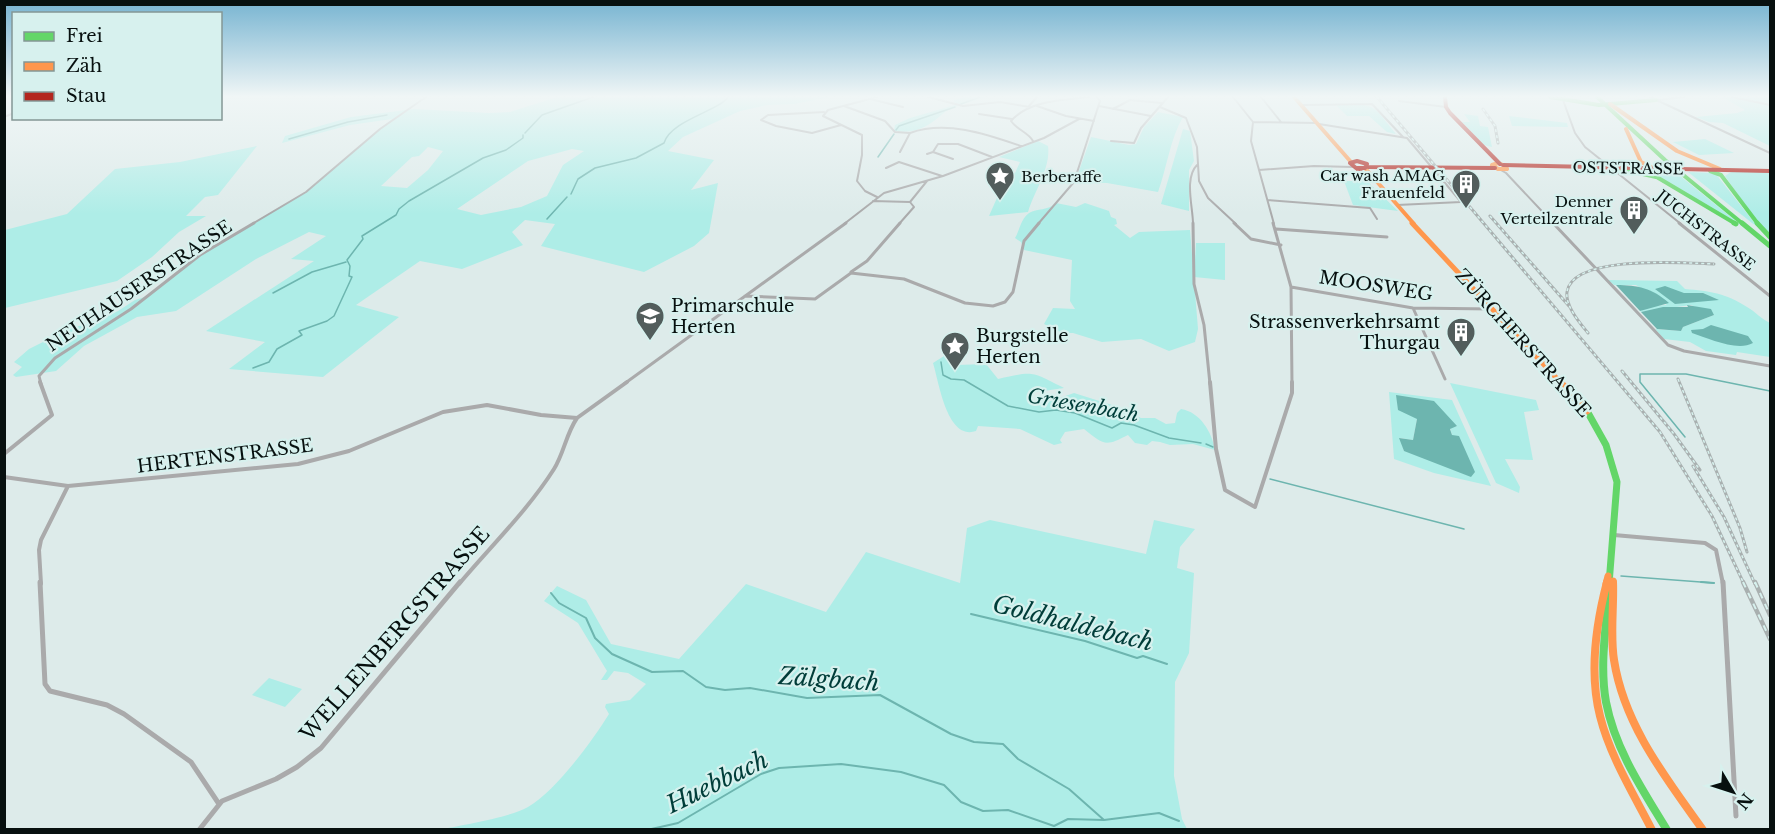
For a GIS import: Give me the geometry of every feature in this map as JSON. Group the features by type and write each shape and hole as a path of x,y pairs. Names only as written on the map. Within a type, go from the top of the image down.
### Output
{"main road":[{"name":"ZÜRCHERSTRASSE","path":"1330,136 1396,205"},
{"path":"1472,136 1499,166"},
{"path":"1630,136 1641,162 1657,169 1652,174 1770,247"},
{"path":"1639,136 1770,247"},
{"path":"1644,136 1666,156 1770,239"},
{"path":"1655,136 1700,167 1722,172 1770,171"},
{"path":"1618,168 1641,162"},
{"name":"OSTSTRASSE","path":"1358,165 1657,169 1700,167"},
{"name":"OSTSTRASSE","path":"1358,165 1499,166"},
{"name":"ZÜRCHERSTRASSE","path":"1358,165 1575,395 1606,441 1612,455 1617,482 1610,570"},
{"path":"1378,184 1372,171 1378,167 1393,166"},
{"path":"1700,167 1722,172 1751,217 1770,239"},
{"path":"1618,168 1660,179"},
{"path":"1610,570 1602,594 1595,665 1595,690 1599,715 1618,766 1652,830"},
{"path":"1610,570 1604,658 1606,701 1619,745 1631,771 1667,830"},
{"path":"1610,570 1614,599 1614,660 1623,699 1651,753 1703,830"}],"street":[{"name":"NEUHAUSERSTRASSE","path":"4,454 52,415 42,391 39,376 55,358 131,309 200,255 306,192 372,136"},
{"path":"862,136 862,155 857,181 865,190 877,197"},
{"path":"900,152 908,136"},
{"path":"982,136 1022,147"},
{"path":"1031,136 1033,141"},
{"path":"577,417 847,222 877,197 895,189 943,176 1050,136"},
{"path":"851,273 912,281 975,306 1002,305 1013,292 1024,241 1074,182 1089,136"},
{"path":"1112,141 1134,143 1138,136"},
{"path":"1193,136 1197,147 1201,187 1216,208 1251,239 1281,245"},
{"path":"1197,165 1193,169 1190,185 1193,213 1194,284 1204,325 1216,449 1225,490 1255,507 1292,393 1291,287 1251,141 1252,136"},
{"path":"1396,205 1461,203 1408,139 1398,136"},
{"name":"JUCHSTRASSE","path":"1577,136 1585,147 1770,296"},
{"path":"1734,136 1770,153"},
{"path":"933,152 938,144 945,141 978,151 992,158"},
{"path":"927,154 933,152 953,159"},
{"path":"885,168 899,162 943,176"},
{"name":"OSTSTRASSE","path":"1259,170 1358,165"},
{"path":"1499,166 1665,343 1677,349 1770,366"},
{"path":"910,202 927,181"},
{"path":"1268,200 1370,208 1377,219"},
{"path":"745,296 815,299 851,273 867,261 914,207 910,202 873,201"},
{"path":"1276,229 1387,237"},
{"name":"MOOSWEG","path":"1291,287 1413,308 1492,309"},
{"path":"1413,308 1445,379"},
{"name":"HERTENSTRASSE","path":"4,477 68,486 298,464 349,451 421,420 467,407 487,405 541,415 577,417"},
{"name":"WELLENBERGSTRASSE","path":"199,830 219,804 230,797 269,783 290,771 311,758 334,735 386,669 542,486 556,466 569,430 577,417"},
{"path":"68,486 41,540 39,550 45,684 50,691 107,705 124,714 191,762 219,804"},
{"path":"1614,535 1705,543 1716,550 1724,590 1736,816"}],"shaded area":[{"path":"285,136 309,136 282,143"},
{"path":"372,136 685,136 668,151 714,160 691,190 718,183 709,233 694,246 644,272 541,246 555,224 525,220 512,232 523,245 462,269 420,261 356,305 399,317 323,377 229,369 265,342 206,331 314,261 291,259 326,236 309,232 256,259 176,311 137,317 84,346 56,371 16,377 13,375 22,367 14,362 29,349 73,327 90,324 135,300 148,296 200,255 306,192","holes":["428,147 443,151 428,170 407,188 381,186 412,157 419,156","572,149 584,151 563,165 547,196 521,207 481,215 457,209 528,161"]},
{"path":"1140,136 1175,136 1158,192 1107,183 1075,182 1091,137 1129,145 1136,144"},
{"path":"1181,136 1191,136 1194,161 1189,170 1189,211 1161,204"},
{"path":"1475,136 1490,136 1492,147 1484,145"},
{"path":"1749,136 1770,136 1770,146"},
{"path":"1705,139 1734,153 1699,155 1673,142"},
{"path":"1038,141 1048,146 1047,163 1028,212 989,216 1008,173 1015,173 1020,162 999,157"},
{"path":"257,146 218,195 205,197 186,216 206,216 179,232 152,257 117,281 5,308 5,230 67,214 115,169 180,162"},
{"path":"1654,171 1674,171 1742,226 1656,176"},
{"path":"1688,172 1715,173 1757,226 1752,223"},
{"path":"1731,172 1770,172 1770,234 1753,217 1725,176"},
{"path":"1344,181 1367,181 1398,211 1353,205"},
{"path":"1056,203 1076,207 1085,203 1109,211 1111,217 1116,219 1117,224 1114,225 1130,238 1139,232 1190,230 1198,329 1195,342 1169,351 1141,339 1102,342 1073,333 1062,333 1044,324 1053,308 1075,309 1070,301 1072,260 1024,250 1021,242 1015,238 1029,213"},
{"path":"1196,243 1225,243 1225,280 1194,277"},
{"path":"1608,280 1677,281 1685,289 1710,292 1732,299 1770,323 1770,357 1737,352 1736,355 1706,351 1690,342 1664,339 1655,329 1681,331 1683,327 1714,315 1691,305 1641,312 1651,306 1667,305 1636,285 1614,285"},
{"path":"1616,285 1644,288 1669,303 1640,311"},
{"path":"1665,286 1684,293 1703,293 1719,300 1675,304 1655,289"},
{"path":"1687,305 1711,309 1714,315 1683,327 1681,331 1657,329 1641,312 1663,307 1688,307"},
{"path":"1711,325 1748,336 1753,343 1731,345 1692,333 1691,330 1703,329"},
{"path":"944,356 957,365 986,364 998,379 1032,374 1064,388 1030,393 1034,402 1051,401 1074,393 1112,405 1141,418 1155,418 1166,424 1175,423 1177,413 1181,409 1188,411 1204,424 1215,450 1193,444 1170,445 1152,441 1147,445 1135,443 1128,435 1109,443 1101,441 1084,429 1065,432 1060,440 1062,443 1054,445 1020,429 978,426 976,431 966,432 951,419 942,396 933,363"},
{"path":"1450,383 1536,400 1539,410 1524,412 1533,460 1505,459 1520,487 1519,493 1496,483"},
{"path":"1389,392 1452,400 1491,486 1434,473 1394,459","holes":["1417,419 1457,426 1450,428 1452,435 1404,451 1400,438 1413,440"]},
{"path":"1396,395 1434,401 1457,426 1450,429 1452,435 1459,436 1475,472 1471,477 1404,451 1399,438 1413,440 1417,419 1398,410"},
{"path":"990,520 1146,554 1154,520 1195,529 1180,547 1177,568 1194,573 1189,653 1175,682 1174,776 1182,819 1187,829 443,829 520,811 539,800 573,765 593,737 609,714 605,707 606,704 630,700 646,684 628,673 614,671 607,680 601,680 607,671 578,623 544,601 557,586 586,600 611,644 679,659 746,584 826,612 866,552 960,583 967,528"},
{"path":"269,678 302,689 285,707 252,695"}],"waterway":[{"path":"289,139 300,136"},
{"path":"253,368 269,362 277,349 302,335 299,331 327,321 334,316 352,277 349,276 350,266 347,260 363,239 362,236 396,215 399,209 409,201 483,158 506,150 523,136"},
{"path":"571,194 578,179 595,168 636,158 664,143 668,136"},
{"path":"878,157 893,136"},
{"path":"547,219 567,197"},
{"path":"273,293 312,272 346,262"},
{"name":"Griesenbach","path":"941,362 943,375 951,379 964,380 1008,406 1039,412 1056,410 1075,413 1112,428 1121,423 1134,425 1169,438 1201,443"},
{"path":"1685,437 1640,382 1640,374 1686,374 1770,391"},
{"path":"1206,444 1213,447"},
{"name":"Griesenbach","path":"1270,479 1464,529"},
{"name":"Griesenbach","path":"1621,576 1714,583 1701,582"},
{"name":"Zälgbach","path":"551,593 559,603 586,618 595,638 612,654 652,672 683,671 706,687 725,690 750,688 807,698 880,695 951,734 974,742 1003,744 1018,759 1069,789 1104,820"},
{"name":"Goldhaldebach","path":"971,614 1085,641 1137,658 1143,656 1167,664"},
{"name":"Huebbach","path":"647,830 678,823 761,774 779,768 841,764 901,772 944,785 961,802 983,811 1008,810 1054,826 1068,819 1104,820"},
{"name":"Huebbach","path":"1104,820 1159,813 1179,821"}],"railway":[{"path":"1410,136 1660,432 1712,516 1744,584"},
{"path":"1497,136 1498,143"},
{"path":"1490,216 1569,306"},
{"path":"1588,333 1574,314 1567,297 1567,292 1574,280 1588,271 1632,263 1714,264"},
{"path":"1622,371 1674,434 1700,470"},
{"path":"1678,379 1740,528 1747,552"},
{"path":"1693,466 1724,517 1755,584"},
{"path":"1743,582 1770,639"},
{"path":"1755,582 1770,615"}],"traffic: fast":[{"path":"1639,136 1770,246"},
{"path":"1655,168 1651,171 1655,176 1736,224"},
{"path":"1621,169 1656,177"},
{"path":"1710,171 1721,175 1751,217 1770,237"},
{"path":"1587,411 1606,445 1617,482 1604,658 1606,701 1619,745 1631,771 1667,830"}],"traffic: slow":[{"path":"1328,136 1351,162"},
{"path":"1629,136 1641,162 1657,170"},
{"path":"1656,136 1677,151 1720,169"},
{"path":"1498,163 1506,166 1507,169 1498,169 1492,165 1498,163"},
{"path":"1365,168 1396,205 1587,411"},
{"path":"1608,576 1596,646 1597,702 1600,717 1623,775 1652,830"},
{"path":"1613,581 1614,660 1627,707 1648,750 1703,830"}],"traffic: jam":[{"path":"1472,136 1500,164"},
{"path":"1356,168 1365,168 1367,164 1357,161 1350,163 1365,175"},
{"path":"1503,165 1770,171"},
{"path":"1368,167 1495,168"}],"place":[{"name":"Berberaffe","path":"1000,202"},
{"name":"Car wash AMAG Frauenfeld","path":"1466,210"},
{"name":"Denner Verteilzentrale","path":"1634,236"},
{"name":"Primarschule Herten","path":"650,342"},
{"name":"Strassenverkehrsamt Thurgau","path":"1461,358"},
{"name":"Burgstelle Herten","path":"955,372"}]}
